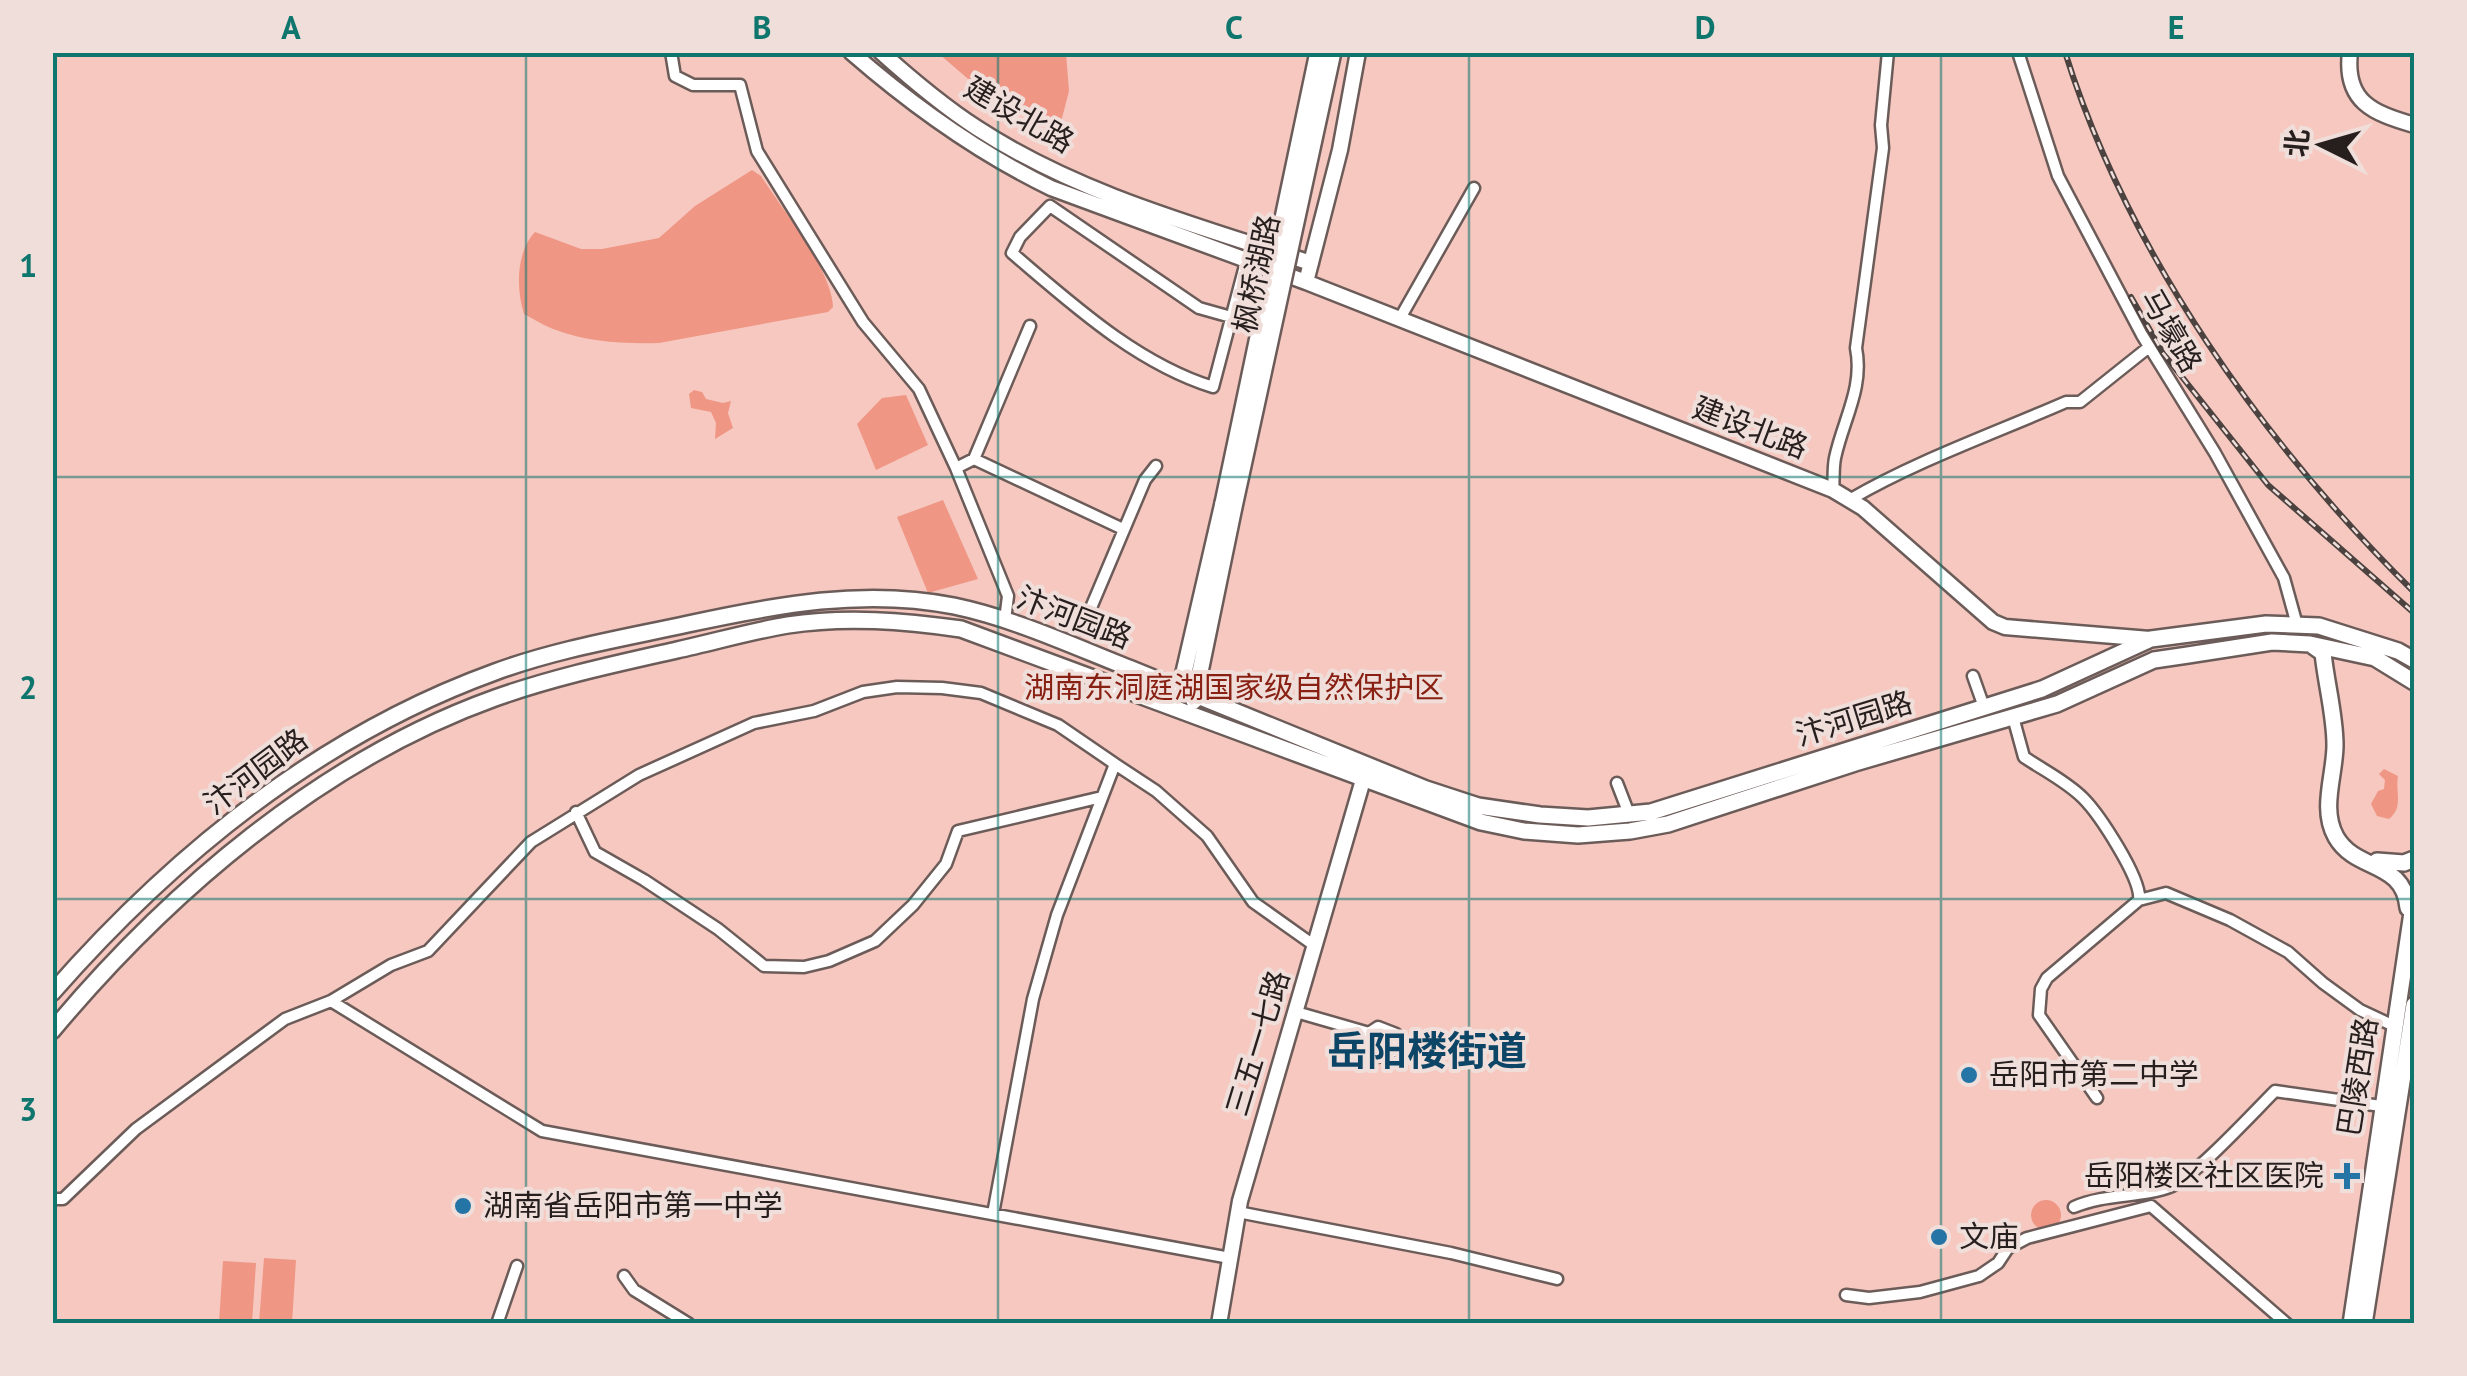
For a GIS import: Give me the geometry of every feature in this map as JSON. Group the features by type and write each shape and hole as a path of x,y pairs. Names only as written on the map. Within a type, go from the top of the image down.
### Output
{"main road":[{"name":"建设北路","path":"851,52 949,130 1012,169 1088,204 1306,282 1833,490 1851,499 1993,622 2005,628 2151,640"},
{"name":"建设北路","path":"881,52 950,109 1012,149 1108,193 1311,262"},
{"name":"枫桥湖路","path":"1228,505 1318,52"},
{"name":"枫桥湖路","path":"1228,505 1333,52"},
{"path":"1306,282 1340,150 1358,52"},
{"path":"2350,52 2348,72 2355,93 2367,108 2414,125"},
{"path":"1184,712 1228,505"},
{"name":"汴河园路","path":"52,993 125,914 264,796 332,749 398,714 495,672 575,648 781,604 838,598 952,606 1005,620 1426,789 1478,806 1588,818 1650,812 2042,689 2151,640 2266,624 2320,626 2398,650 2414,660"},
{"name":"汴河园路","path":"52,1031 98,976 250,838 334,779 401,740 492,699 567,674 789,625 869,620 961,629 1481,822 1578,835 1668,824 1854,763 2056,704 2154,660 2272,642 2310,644 2375,658 2414,682"},
{"path":"2310,644 2323,653 2335,744 2328,801 2334,833 2348,854 2391,873 2407,892 2410,927"},
{"path":"1304,758 1298,749 1302,741 1311,741"},
{"name":"三五一七路","path":"1219,1324 1238,1212 1363,780"},
{"path":"2348,854 2386,862 2414,859"},
{"name":"巴陵西路","path":"2351,1324 2414,899"},
{"name":"巴陵西路","path":"2364,1324 2414,1006"}],"street":[{"path":"671,52 675,76 693,85 740,85 757,151 863,322 919,389 1008,596 1005,620"},
{"path":"1833,490 1834,460 1855,397 1860,368 1856,348 1884,148 1881,125 1888,52"},
{"name":"马壕路","path":"2018,52 2058,176 2149,347 2215,453 2284,578 2297,625"},
{"path":"1398,320 1474,188"},
{"path":"1230,317 1199,308 1050,206 1020,237 1012,253 1123,344 1213,387 1251,243"},
{"path":"956,468 974,459 1030,326"},
{"path":"1851,499 1897,472 1934,460 2066,402 2080,402 2149,347"},
{"path":"974,459 1123,529"},
{"path":"1082,629 1144,480 1156,466"},
{"path":"1973,676 1984,707"},
{"path":"56,1202 136,1129 285,1019 331,1001 391,965 428,951 531,842 576,812 640,775 754,723 814,711 863,692 896,687 981,693 1058,725 1156,790 1208,836 1253,902 1315,946"},
{"path":"2013,716 2024,757 2084,798 2141,889 2139,900"},
{"path":"993,1214 1033,999 1058,914 1115,764"},
{"path":"1617,784 1629,814"},
{"path":"576,812 594,852 718,929 764,966 804,967 875,941 946,864 958,831 1102,796"},
{"path":"2098,1098 2039,1015 2041,989 2047,978 2139,900 2166,893 2214,912 2288,952 2360,1010 2394,1026"},
{"path":"331,1001 542,1131 1230,1258"},
{"path":"1296,1012 1369,1033"},
{"path":"2074,1207 2101,1196 2173,1186 2276,1091 2381,1106"},
{"path":"1846,1294 1869,1298 1920,1292 1979,1276 1998,1263 2008,1248 2027,1238 2150,1206 2286,1324"},
{"path":"1238,1212 1451,1253 1556,1279"},
{"path":"497,1324 517,1266"},
{"path":"624,1276 634,1290 689,1324"}],"green space":[{"name":"湖南东洞庭湖国家级自然保护区","path":"53,53 2414,53 2414,1323 53,1323"}],"shaded area":[{"path":"938,53 1066,53 1069,91 1061,122 1050,124 967,78"},
{"path":"752,170 761,176 815,258 830,292 833,307 828,312 659,343 579,337 524,314 519,271 524,250 535,232 581,249 659,238 695,206"},
{"path":"694,390 702,392 706,399 731,401 728,413 733,428 715,439 716,423 711,412 691,408 689,394"},
{"path":"906,395 928,445 876,470 857,424 882,398"},
{"path":"943,500 978,579 928,593 897,517"},
{"path":"2384,769 2398,776 2398,804 2389,819 2377,816 2371,804 2378,791 2384,789 2385,780 2379,774"},
{"path":"2046,1200 2057,1204 2061,1215 2057,1226 2046,1230 2035,1226 2031,1215 2035,1204"},
{"path":"264,1258 296,1260 292,1323 259,1323"},
{"path":"223,1261 256,1263 252,1323 219,1323"}],"railway":[{"path":"2065,52 2125,201 2207,343 2305,474 2414,592"},
{"path":"2131,297 2163,353 2268,485 2414,613"}],"place":[{"name":"岳阳市第二中学","path":"1969,1075"},
{"name":"岳阳楼区社区医院","path":"2347,1176"},
{"name":"湖南省岳阳市第一中学","path":"463,1206"},
{"name":"文庙","path":"1939,1237"}],"district":[{"name":"岳阳楼街道","path":"1427,1051"}]}
